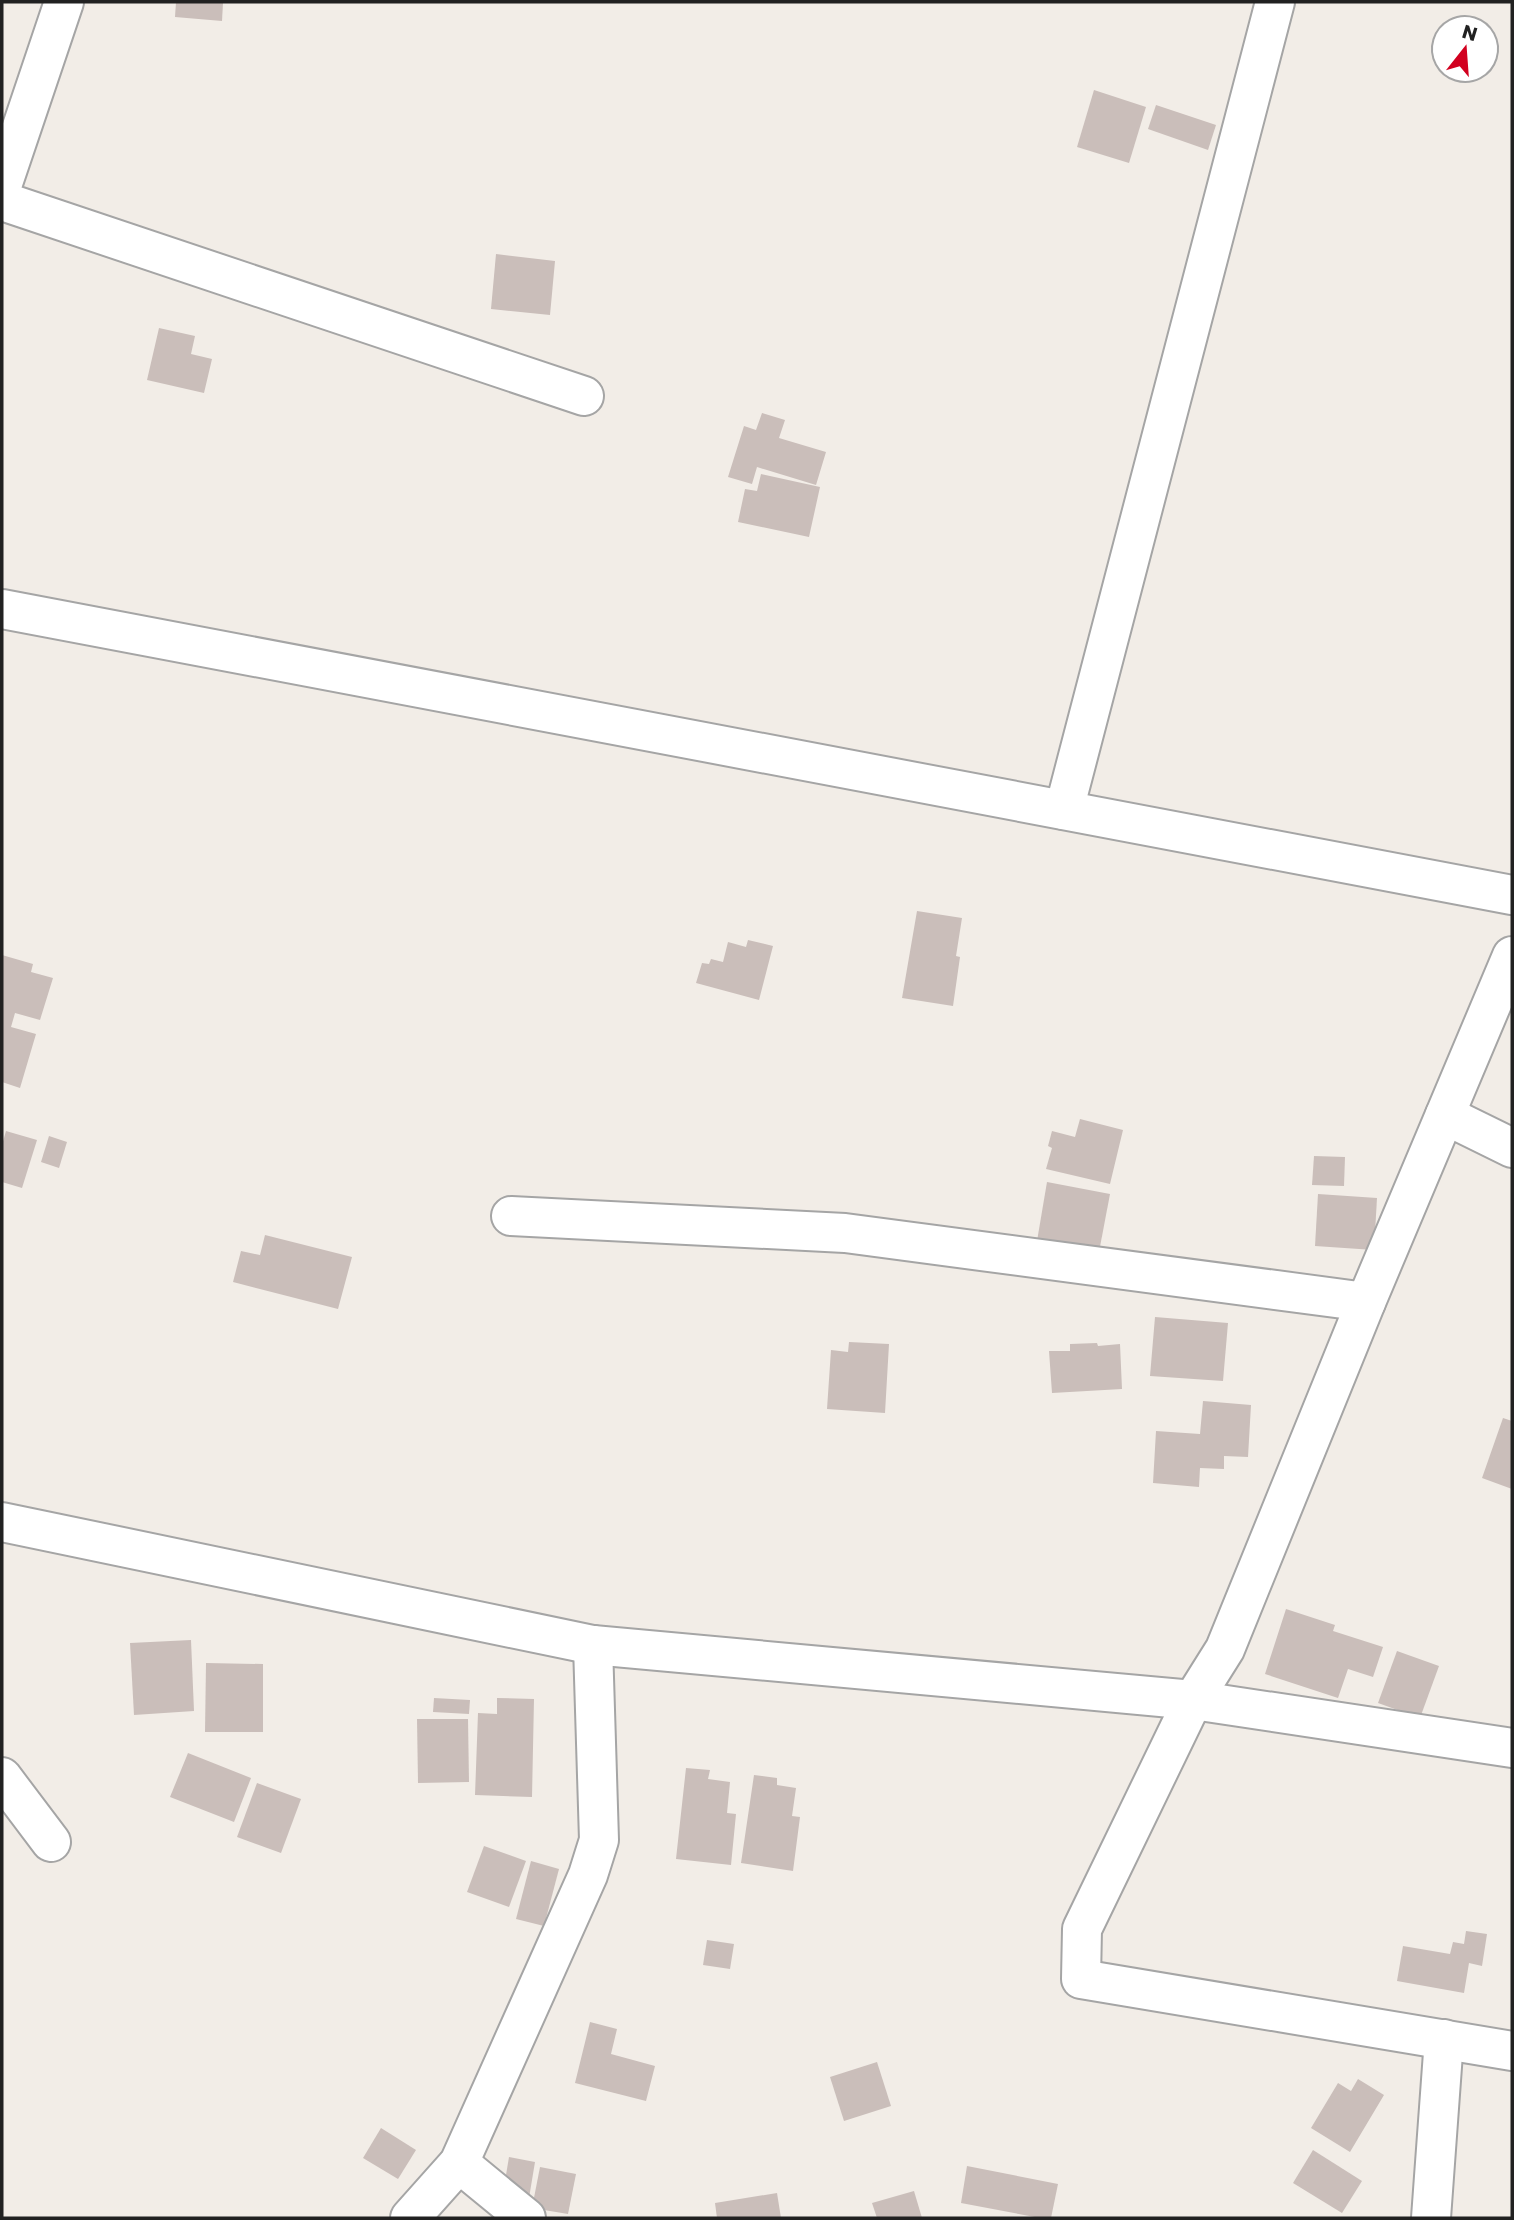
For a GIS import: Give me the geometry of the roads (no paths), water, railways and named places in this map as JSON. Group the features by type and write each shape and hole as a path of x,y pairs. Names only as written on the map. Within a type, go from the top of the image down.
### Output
{"street":[{"path":"2,186 64,2"},
{"path":"1064,810 1276,2"},
{"path":"2,201 584,396"},
{"path":"2,609 1512,895"},
{"path":"1512,956 1366,1302 1225,1650 1193,1700 1082,1929 1081,1979 1512,2051"},
{"path":"1445,1115 1512,1148"},
{"path":"511,1216 845,1233 1366,1302"},
{"path":"2,1522 593,1645 1193,1700 1512,1748"},
{"path":"410,2218 459,2162 588,1875 599,1840 593,1645"},
{"path":"2,1777 51,1842"},
{"path":"1431,2218 1444,2039"},
{"path":"459,2162 526,2218"}]}
